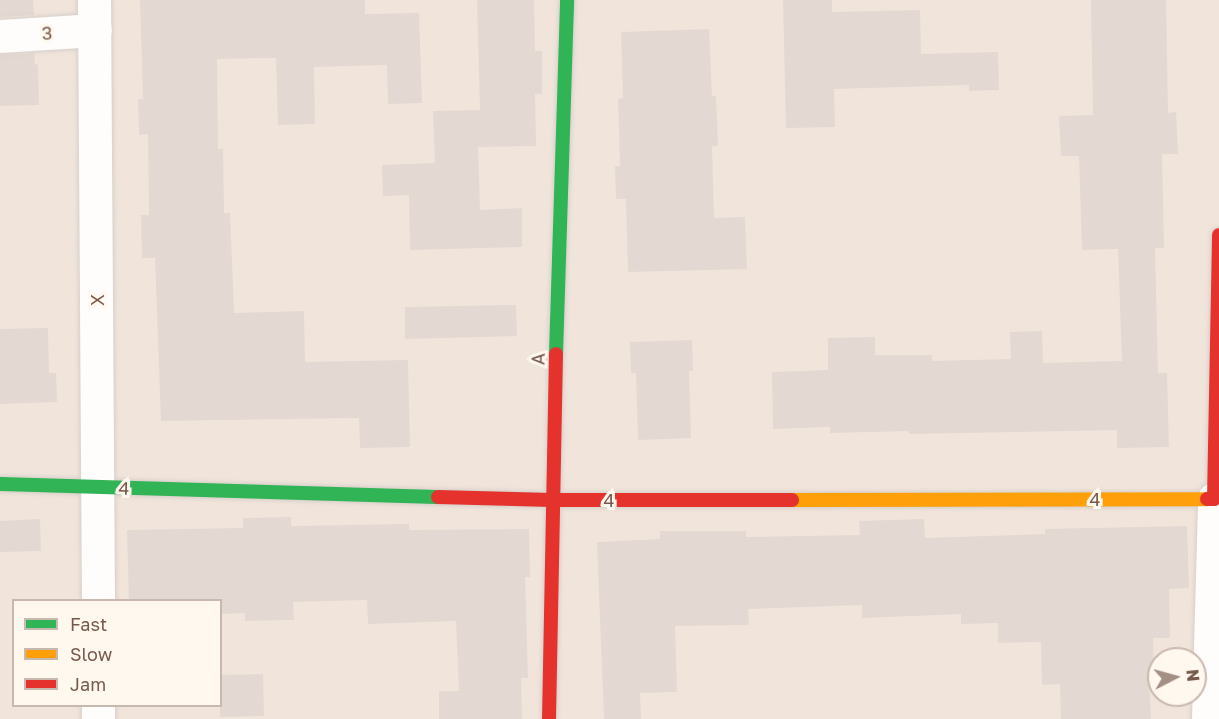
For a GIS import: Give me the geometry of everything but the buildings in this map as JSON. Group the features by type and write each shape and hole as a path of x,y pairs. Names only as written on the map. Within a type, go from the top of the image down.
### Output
{"street":[{"name":"A","path":"549,719 552,500 567,0"},
{"name":"3","path":"0,36 94,15"},
{"name":"X","path":"94,15 98,599"},
{"path":"1208,719 1216,499 1219,235"},
{"name":"4","path":"0,484 552,500 1216,499"}],"shaded area":[{"path":"0,0 1219,0 1219,719 0,719"}],"traffic: fast":[{"path":"556,354 567,0"},
{"path":"0,484 438,497"}],"traffic: slow":[{"path":"792,500 1207,499"}],"traffic: jam":[{"path":"1207,499 1214,499 1219,235"},
{"path":"549,719 556,354"},
{"path":"438,497 552,500 792,500"}]}
